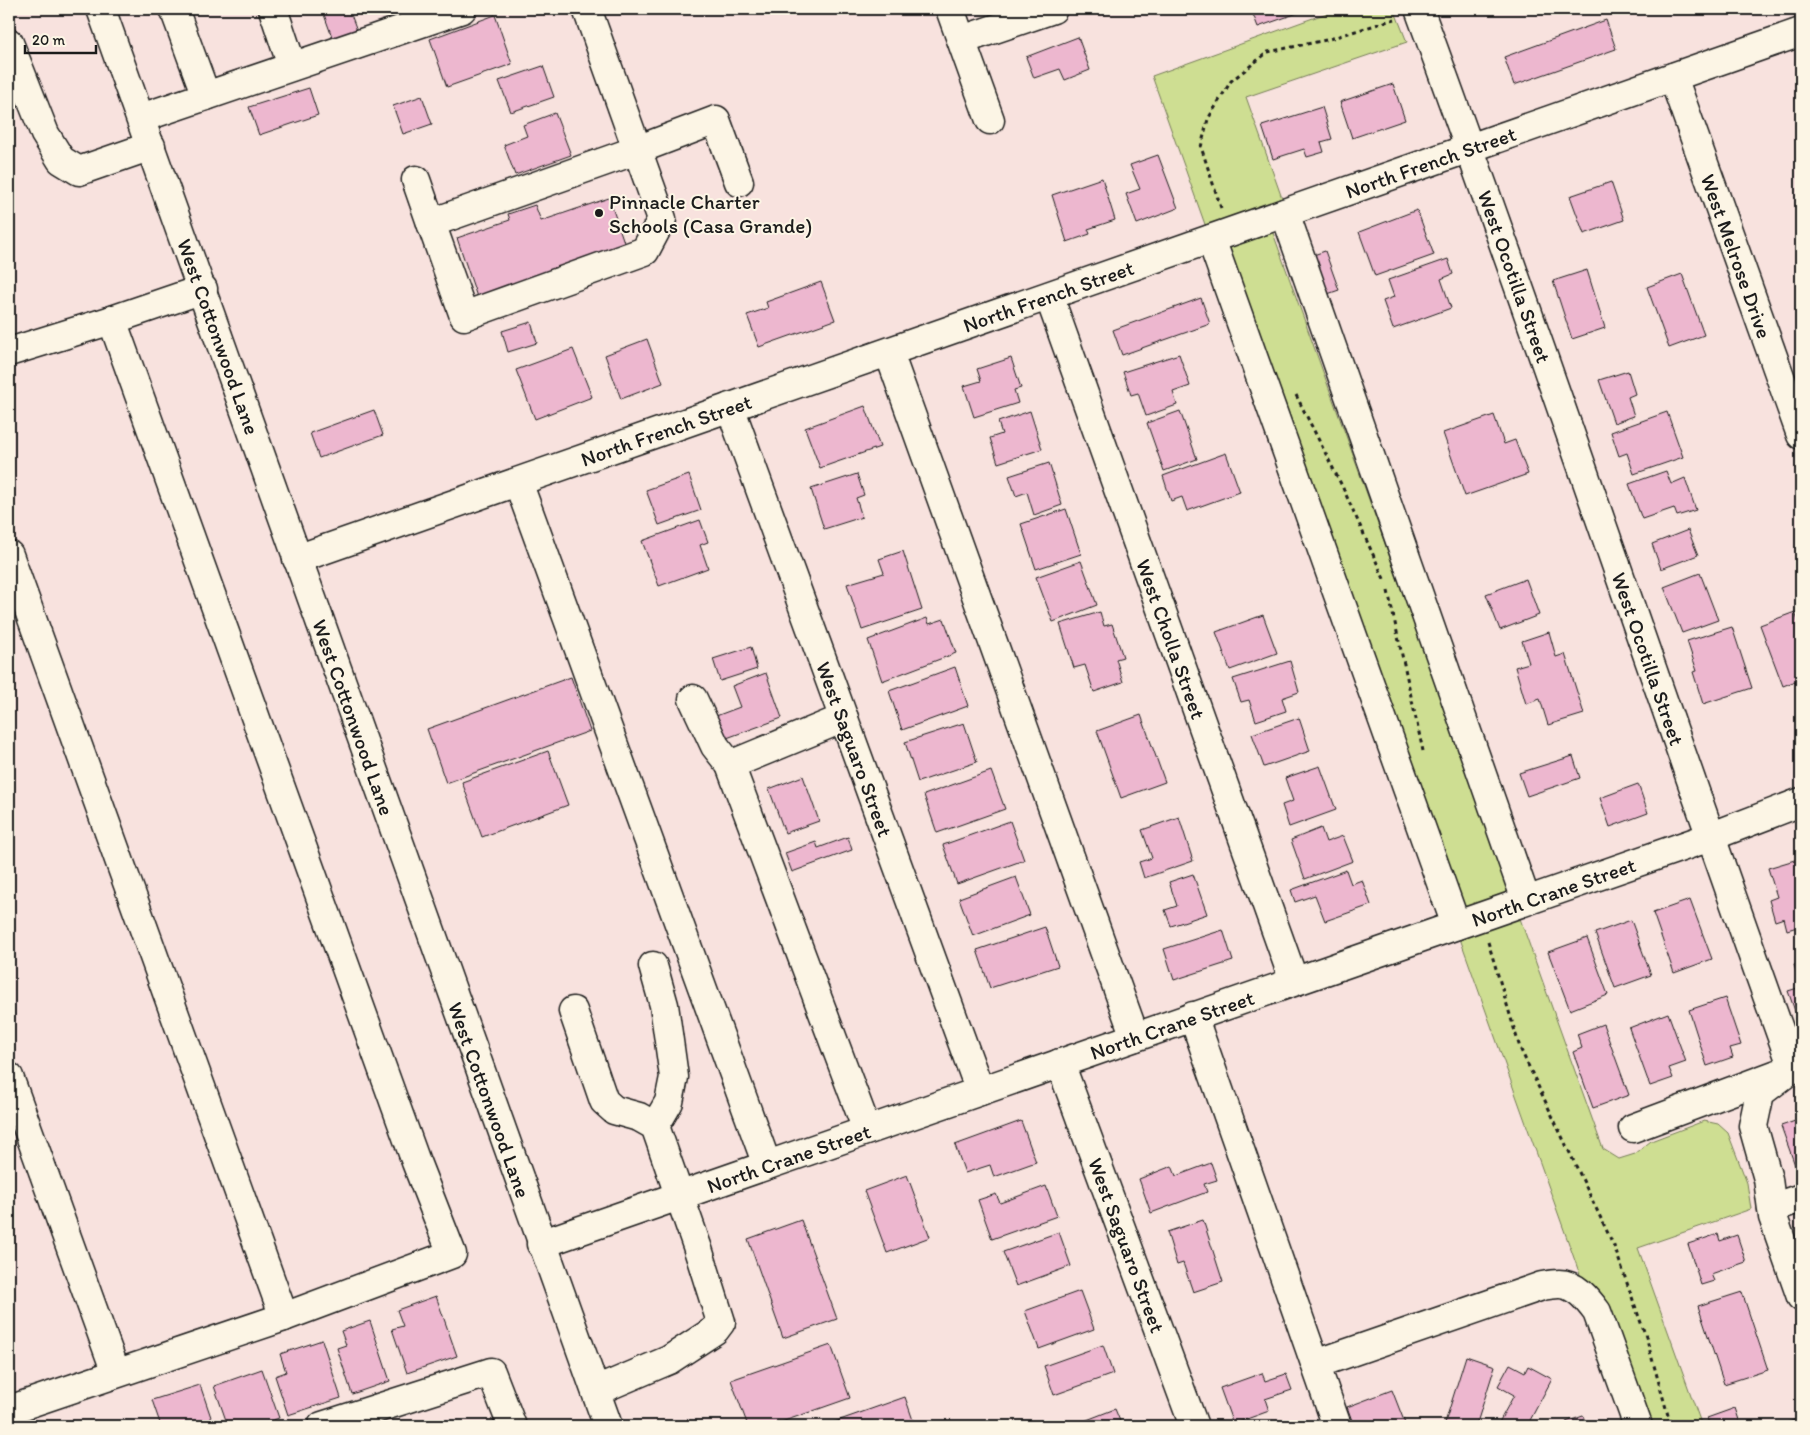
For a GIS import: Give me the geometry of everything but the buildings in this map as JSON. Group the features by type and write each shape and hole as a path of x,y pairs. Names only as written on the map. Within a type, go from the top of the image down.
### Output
{"street":[{"name":"West Cottonwood Lane","path":"102,9 203,288 297,559 541,1244 608,1426"},
{"path":"174,9 206,96"},
{"path":"273,9 292,66"},
{"path":"141,118 462,9"},
{"path":"416,180 464,316 645,250 662,218 587,9"},
{"path":"950,9 990,120"},
{"path":"962,40 1053,9"},
{"name":"West Ocotilla Street","path":"1419,9 1470,148 1710,837 1797,1067"},
{"name":"North French Street","path":"297,559 1801,32"},
{"path":"9,43 19,95 61,160 79,171 151,146"},
{"name":"West Melrose Drive","path":"1673,77 1801,435"},
{"path":"431,223 716,120 739,182"},
{"path":"1285,213 1526,900"},
{"path":"1211,239 1456,925"},
{"path":"9,352 112,320 203,288"},
{"name":"West Cholla Street","path":"1050,296 1294,981"},
{"path":"9,1410 284,1317 452,1254 416,1162 112,320"},
{"path":"889,352 1135,1037"},
{"name":"West Saguaro Street","path":"730,407 980,1091"},
{"path":"518,482 767,1165"},
{"path":"9,554 284,1317"},
{"path":"693,699 715,746 730,765 867,1130"},
{"path":"730,765 844,718"},
{"name":"North Crane Street","path":"541,1244 1710,837 1801,802"},
{"path":"653,966 664,1005 674,1077 669,1102 655,1126"},
{"path":"573,1011 604,1101 614,1110 640,1117 655,1126 697,1246 720,1322 715,1330 669,1360 596,1391"},
{"path":"1193,1016 1338,1426"},
{"name":"West Saguaro Street","path":"1060,1063 1194,1426"},
{"path":"1633,1128 1797,1067"},
{"path":"1797,1067 1760,1092 1753,1126 1768,1179 1773,1216 1801,1297"},
{"path":"9,1077 116,1373"},
{"path":"1772,1208 1801,1198"},
{"path":"1316,1364 1533,1290 1560,1283 1573,1288 1587,1298 1597,1312 1638,1426"},
{"path":"322,1426 491,1372 512,1426"}],"green space":[{"path":"1338,9 1394,9 1407,42 1246,97 1283,201 1264,208 1603,1149 1619,1159 1635,1154 1651,1141 1704,1121 1718,1124 1728,1133 1747,1183 1751,1209 1638,1248 1702,1426 1634,1426 1152,76"}],"place":[{"name":"Pinnacle Charter Schools (Casa Grande)","path":"599,213"}]}
